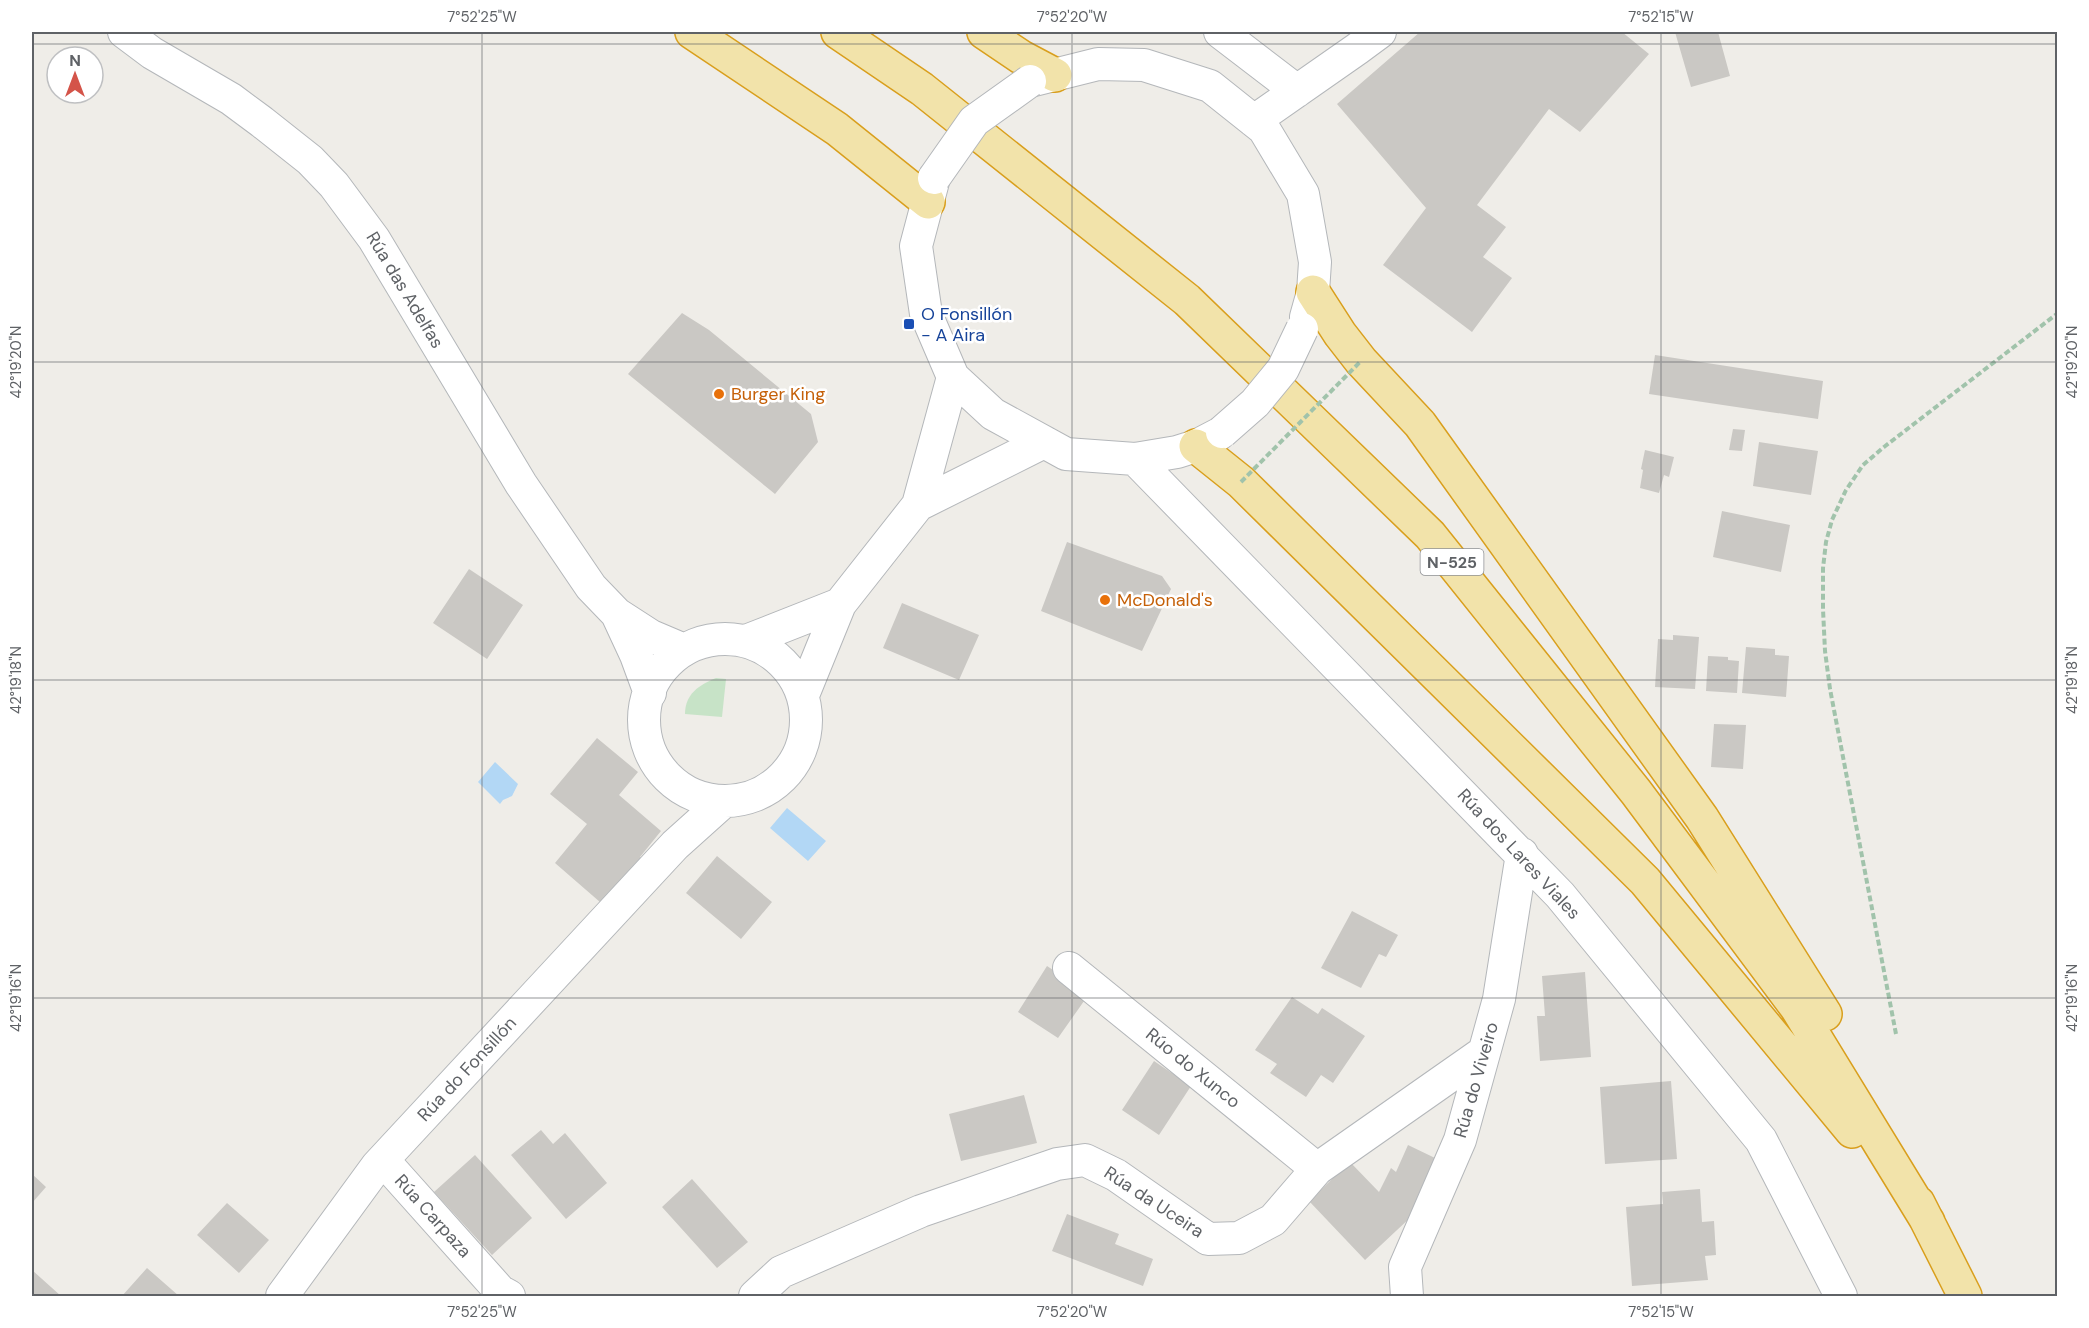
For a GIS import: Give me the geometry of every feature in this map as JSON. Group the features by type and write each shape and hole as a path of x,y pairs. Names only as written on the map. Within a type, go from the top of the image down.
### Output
{"highway":[{"path":"692,32 931,190"},
{"name":"N-525","path":"838,32 922,89 1187,300 1430,535 1636,792 1797,1008 1928,1222 1965,1296"},
{"path":"984,32 1021,57 1043,78"},
{"path":"1313,292 1340,334 1361,361 1420,424 1702,818 1823,1010 1928,1222"},
{"path":"1209,439 1241,482 1645,881 1928,1222"}],"street":[{"name":"Rúa das Adelfas","path":"124,32 152,53 231,99 310,160 334,185 375,239 520,483 591,587 617,614 651,636 684,650"},
{"path":"1220,32 1297,91"},
{"path":"1254,121 1380,32"},
{"path":"1098,64 1144,65 1210,87 1264,129 1303,194 1315,262 1313,292 1302,329 1283,369 1256,403 1209,439 1177,452 1135,459 1066,454 993,414 953,376 926,314 916,246 931,190 974,121 1043,78 1098,64"},
{"path":"803,695 840,604 918,505 953,376"},
{"path":"918,505 1044,442"},
{"name":"Rúa dos Lares Viales","path":"1135,459 1560,895 1761,1140 1841,1296"},
{"path":"746,641 840,604"},
{"name":"Rúa das Adelfas","path":"617,614 650,693"},
{"path":"725,639 746,641 771,652 790,671 803,695 807,720 803,746 791,768 773,786 750,798 724,801 698,796 674,783 656,763 646,738 644,711 652,685 668,663 684,650 704,641 725,639"},
{"path":"668,853 675,813 674,783"},
{"name":"Rúa do Fonsillón","path":"282,1296 382,1160 668,853 724,801"},
{"name":"Rúa do Viveiro","path":"1407,1296 1405,1267 1460,1140 1499,999 1522,854"},
{"name":"Rúo do Xunco","path":"1069,968 1317,1169"},
{"name":"Rúa da Uceira","path":"755,1296 781,1272 921,1211 1057,1164 1085,1160 1116,1175 1208,1239 1239,1238 1273,1220 1317,1169 1484,1052"},
{"name":"Rúa Carpaza","path":"382,1160 500,1291 508,1296"}],"path":[{"path":"1896,1034 1825,651 1823,568 1826,542 1832,520 1846,490 1863,465 2058,314"},
{"path":"1241,482 1361,361"}],"green space":[{"path":"716,678 726,679 722,717 685,714 687,701 694,691"}],"water":[{"path":"495,762 518,784 512,796 500,804 478,782"},
{"path":"787,808 826,841 808,861 770,828"}],"building":[{"path":"1420,32 1622,32 1649,54 1580,132 1549,109 1477,205 1506,227 1483,257 1512,278 1472,332 1383,265 1426,208 1337,104"},
{"path":"1675,32 1718,32 1730,76 1691,87"},
{"name":"Burger King","path":"682,313 709,330 811,414 818,442 775,494 628,374"},
{"path":"1655,355 1823,381 1818,419 1649,394"},
{"path":"1733,429 1745,430 1742,451 1729,450"},
{"path":"1759,442 1818,451 1811,495 1753,486"},
{"path":"1645,450 1674,457 1669,477 1664,475 1659,493 1640,488"},
{"path":"1722,511 1790,525 1781,572 1713,557"},
{"name":"McDonald's","path":"1067,542 1162,576 1171,589 1142,651 1041,611"},
{"path":"469,569 523,605 487,659 433,623"},
{"path":"902,603 979,635 959,680 883,648"},
{"path":"1673,635 1699,637 1695,689 1655,687 1658,639 1673,640"},
{"path":"1746,647 1775,649 1775,655 1789,656 1786,697 1742,693"},
{"path":"1708,656 1728,657 1728,660 1739,661 1737,693 1706,691"},
{"path":"1714,724 1746,725 1743,769 1711,767"},
{"path":"597,738 638,772 619,795 661,831 640,857 647,863 608,909 555,863 587,824 550,794"},
{"path":"717,856 772,902 741,939 686,893"},
{"path":"1352,911 1398,935 1386,957 1379,954 1361,988 1321,968"},
{"path":"1047,966 1089,994 1058,1038 1018,1012"},
{"path":"1585,972 1591,1057 1540,1061 1537,1016 1545,1016 1542,976"},
{"path":"1292,997 1318,1014 1322,1008 1365,1036 1333,1083 1321,1075 1306,1097 1270,1073 1277,1064 1255,1050"},
{"path":"1154,1061 1191,1086 1159,1135 1122,1110"},
{"path":"1671,1081 1677,1159 1605,1164 1600,1087"},
{"path":"1024,1095 1037,1143 961,1161 949,1114"},
{"path":"541,1130 553,1144 565,1133 607,1183 566,1219 511,1155"},
{"path":"1408,1145 1435,1158 1412,1216 1365,1260 1309,1201 1350,1162 1379,1192 1391,1168 1396,1172"},
{"path":"475,1155 532,1218 492,1255 434,1192"},
{"path":"32,1174 46,1187 32,1203"},
{"path":"692,1179 748,1242 717,1268 662,1207"},
{"path":"1700,1189 1702,1222 1714,1221 1716,1255 1705,1256 1708,1280 1632,1286 1626,1207 1663,1204 1662,1192"},
{"path":"227,1203 269,1240 239,1273 197,1235"},
{"path":"1067,1214 1119,1234 1115,1244 1153,1259 1143,1286 1052,1251"},
{"path":"147,1268 179,1296 122,1296"},
{"path":"32,1270 61,1296 32,1296"}],"place":[{"name":"O Fonsillón - A Aira","path":"909,324"},
{"name":"Burger King","path":"719,394"},
{"name":"McDonald's","path":"1105,600"}]}
